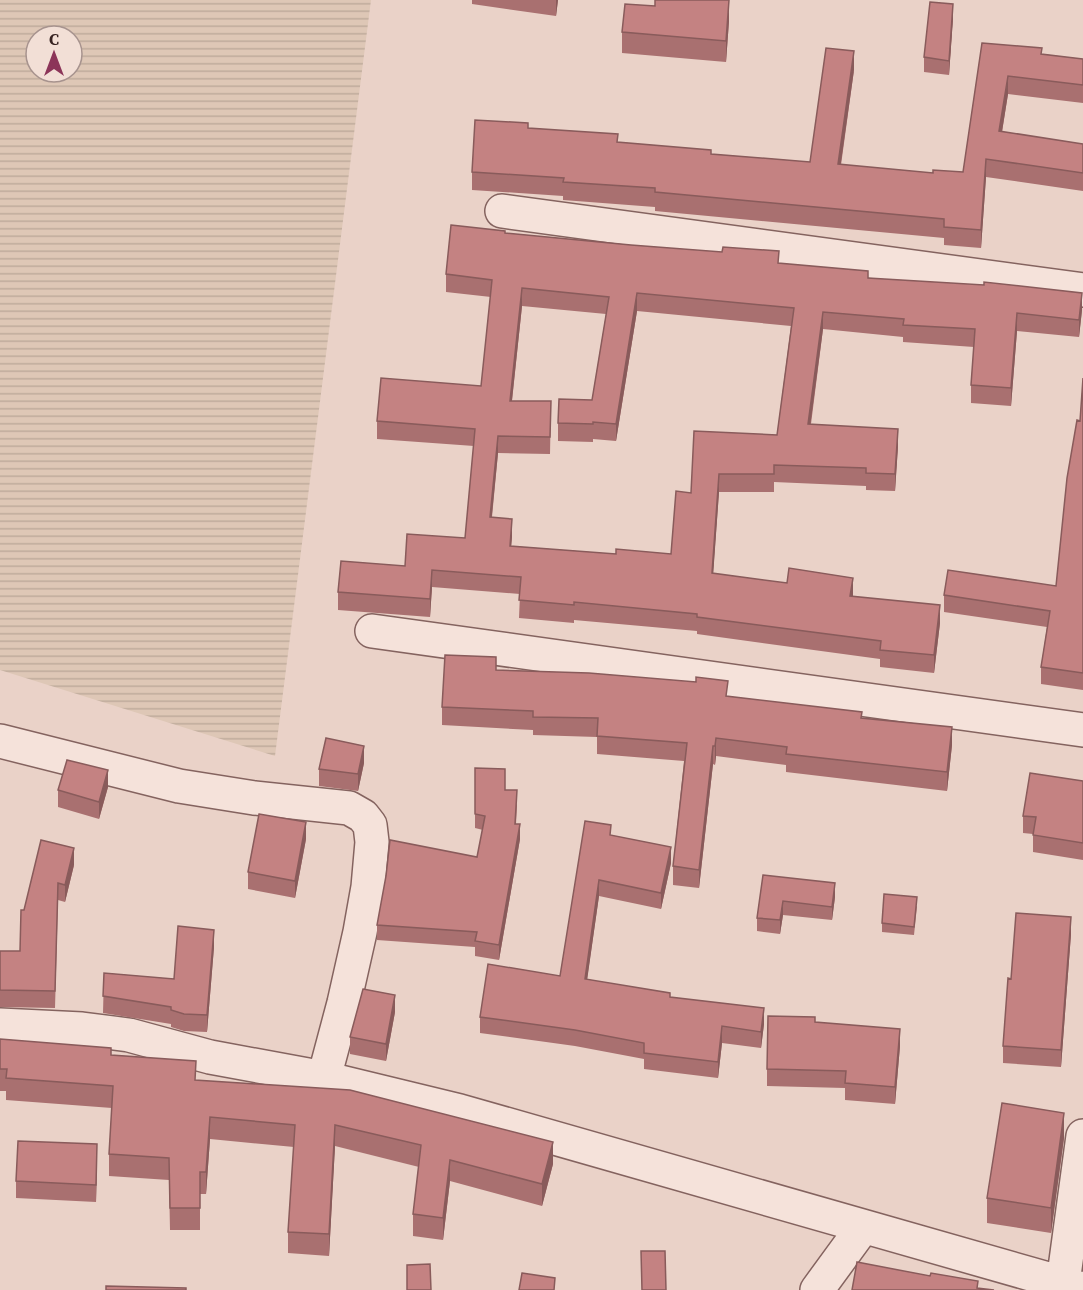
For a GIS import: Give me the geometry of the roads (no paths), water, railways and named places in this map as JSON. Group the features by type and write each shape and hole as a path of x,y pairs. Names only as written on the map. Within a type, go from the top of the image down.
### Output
{"street":[{"path":"502,211 1083,290"},
{"path":"372,631 1083,730"},
{"path":"0,741 179,786 254,798 349,808 363,816 370,825 372,842 368,887 347,993 324,1078"},
{"path":"0,1025 82,1029 129,1035 210,1057 324,1078 460,1111 1073,1286 1083,1136"},
{"path":"817,1290 863,1227"}]}
